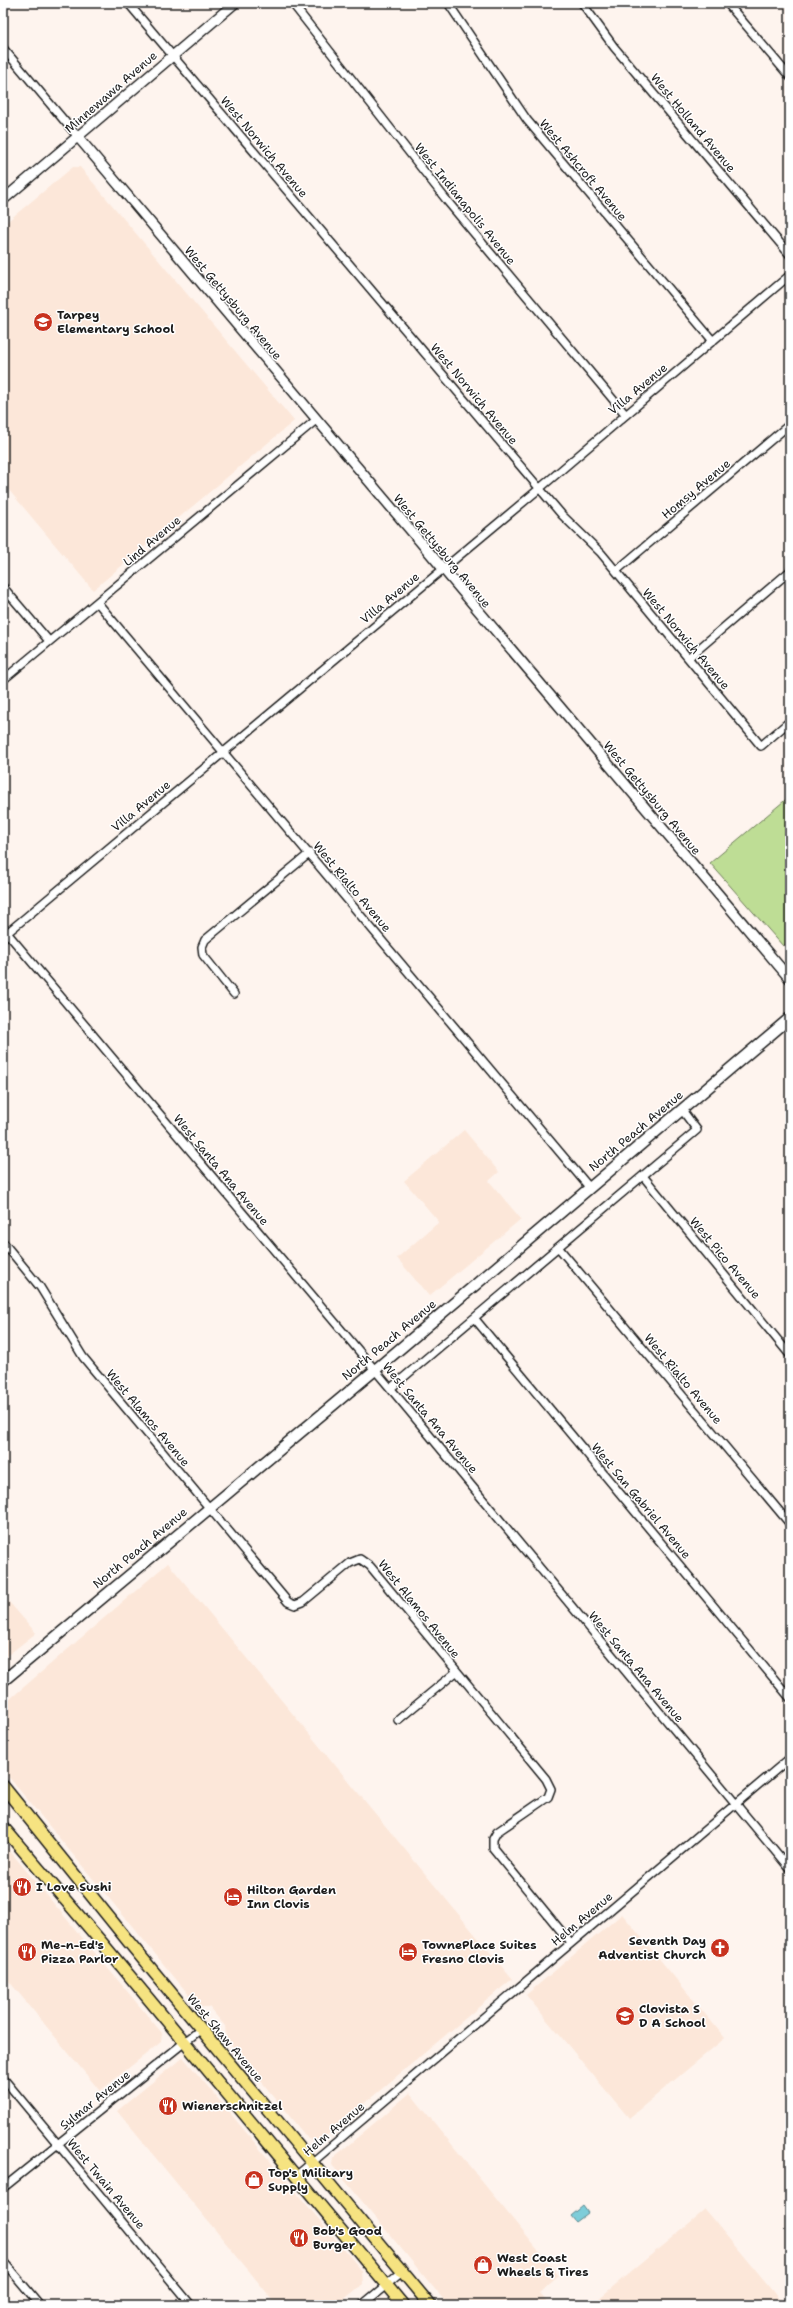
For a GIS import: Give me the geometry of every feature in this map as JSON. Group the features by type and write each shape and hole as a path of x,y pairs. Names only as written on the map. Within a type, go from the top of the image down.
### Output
{"main road":[{"name":"North Peach Avenue","path":"3,1681 375,1370 790,1018"},
{"name":"West Shaw Avenue","path":"3,1786 201,2029 430,2305"},
{"path":"3,1828 185,2042 403,2305"}],"street":[{"name":"West Norwich Avenue","path":"128,3 540,489 616,571 761,746 790,721"},
{"name":"Minnewawa Avenue","path":"3,200 235,3"},
{"name":"West Indianapolis Avenue","path":"292,3 448,202 626,415"},
{"name":"West Ashcroft Avenue","path":"448,3 527,120 713,341"},
{"name":"West Holland Avenue","path":"582,3 614,48 790,255"},
{"path":"728,3 790,77"},
{"path":"3,48 78,137"},
{"name":"West Gettysburg Avenue","path":"78,137 442,570 790,978"},
{"name":"Villa Avenue","path":"4,933 540,489 790,275"},
{"name":"Lind Avenue","path":"3,680 316,420"},
{"name":"Homsy Avenue","path":"616,571 790,424"},
{"path":"688,658 790,571"},
{"path":"3,587 49,642"},
{"name":"West Rialto Avenue","path":"97,602 310,853 589,1187"},
{"path":"234,994 203,955 202,947 205,940 310,853"},
{"name":"West Santa Ana Avenue","path":"4,933 391,1388 790,1869"},
{"path":"391,1388 475,1319 697,1130 682,1110"},
{"name":"West Pico Avenue","path":"643,1176 790,1355"},
{"name":"West Alamos Avenue","path":"3,1242 40,1287 83,1357 288,1602 295,1605 303,1602 350,1563 360,1559 370,1566 456,1672 546,1779 551,1789 548,1797 541,1804 497,1832 493,1839 493,1848 570,1942"},
{"name":"West Rialto Avenue","path":"558,1247 790,1524"},
{"name":"West San Gabriel Avenue","path":"475,1319 790,1698"},
{"path":"398,1720 456,1672"},
{"name":"Helm Avenue","path":"296,2176 570,1942 736,1805 790,1758"},
{"name":"Sylmar Avenue","path":"3,2188 201,2029"},
{"name":"West Twain Avenue","path":"3,2078 192,2305"},
{"path":"3,2261 40,2305"},
{"path":"362,2305 402,2272"}],"shaded area":[{"path":"73,167 80,167 294,421 93,590 3,483 3,225"},
{"path":"464,1130 499,1172 489,1181 521,1219 429,1296 397,1258 439,1222 404,1181"},
{"path":"168,1563 512,1979 320,2141 308,2139 226,2038 225,2026 209,2007 199,2007 3,1770 3,1705"},
{"path":"3,1595 36,1633 3,1659"},
{"path":"3,1843 162,2033 161,2042 100,2091 3,1974"},
{"name":"Clovista S D A School","path":"622,1914 725,2038 629,2118 526,1995"},
{"path":"183,2057 362,2271 363,2284 337,2305 277,2305 117,2111"},
{"path":"410,2093 559,2276 539,2293 550,2305 448,2305 332,2165 333,2158"},
{"path":"705,2210 784,2305 591,2305"}],"green space":[{"path":"790,796 790,940 783,946 710,863"}],"water":[{"path":"583,2206 588,2213 576,2222 571,2216"}],"place":[{"name":"Tarpey Elementary School","path":"43,322"},
{"name":"I Love Sushi","path":"22,1887"},
{"name":"Hilton Garden Inn Clovis","path":"233,1897"},
{"name":"Seventh Day Adventist Church","path":"720,1948"},
{"name":"Me-n-Ed's Pizza Parlor","path":"27,1952"},
{"name":"TownePlace Suites Fresno Clovis","path":"408,1952"},
{"name":"Clovista S D A School","path":"625,2016"},
{"name":"Wienerschnitzel","path":"168,2106"},
{"name":"Top's Military Supply","path":"254,2180"},
{"name":"Bob's Good Burger","path":"299,2238"},
{"name":"West Coast Wheels & Tires","path":"483,2265"}]}
